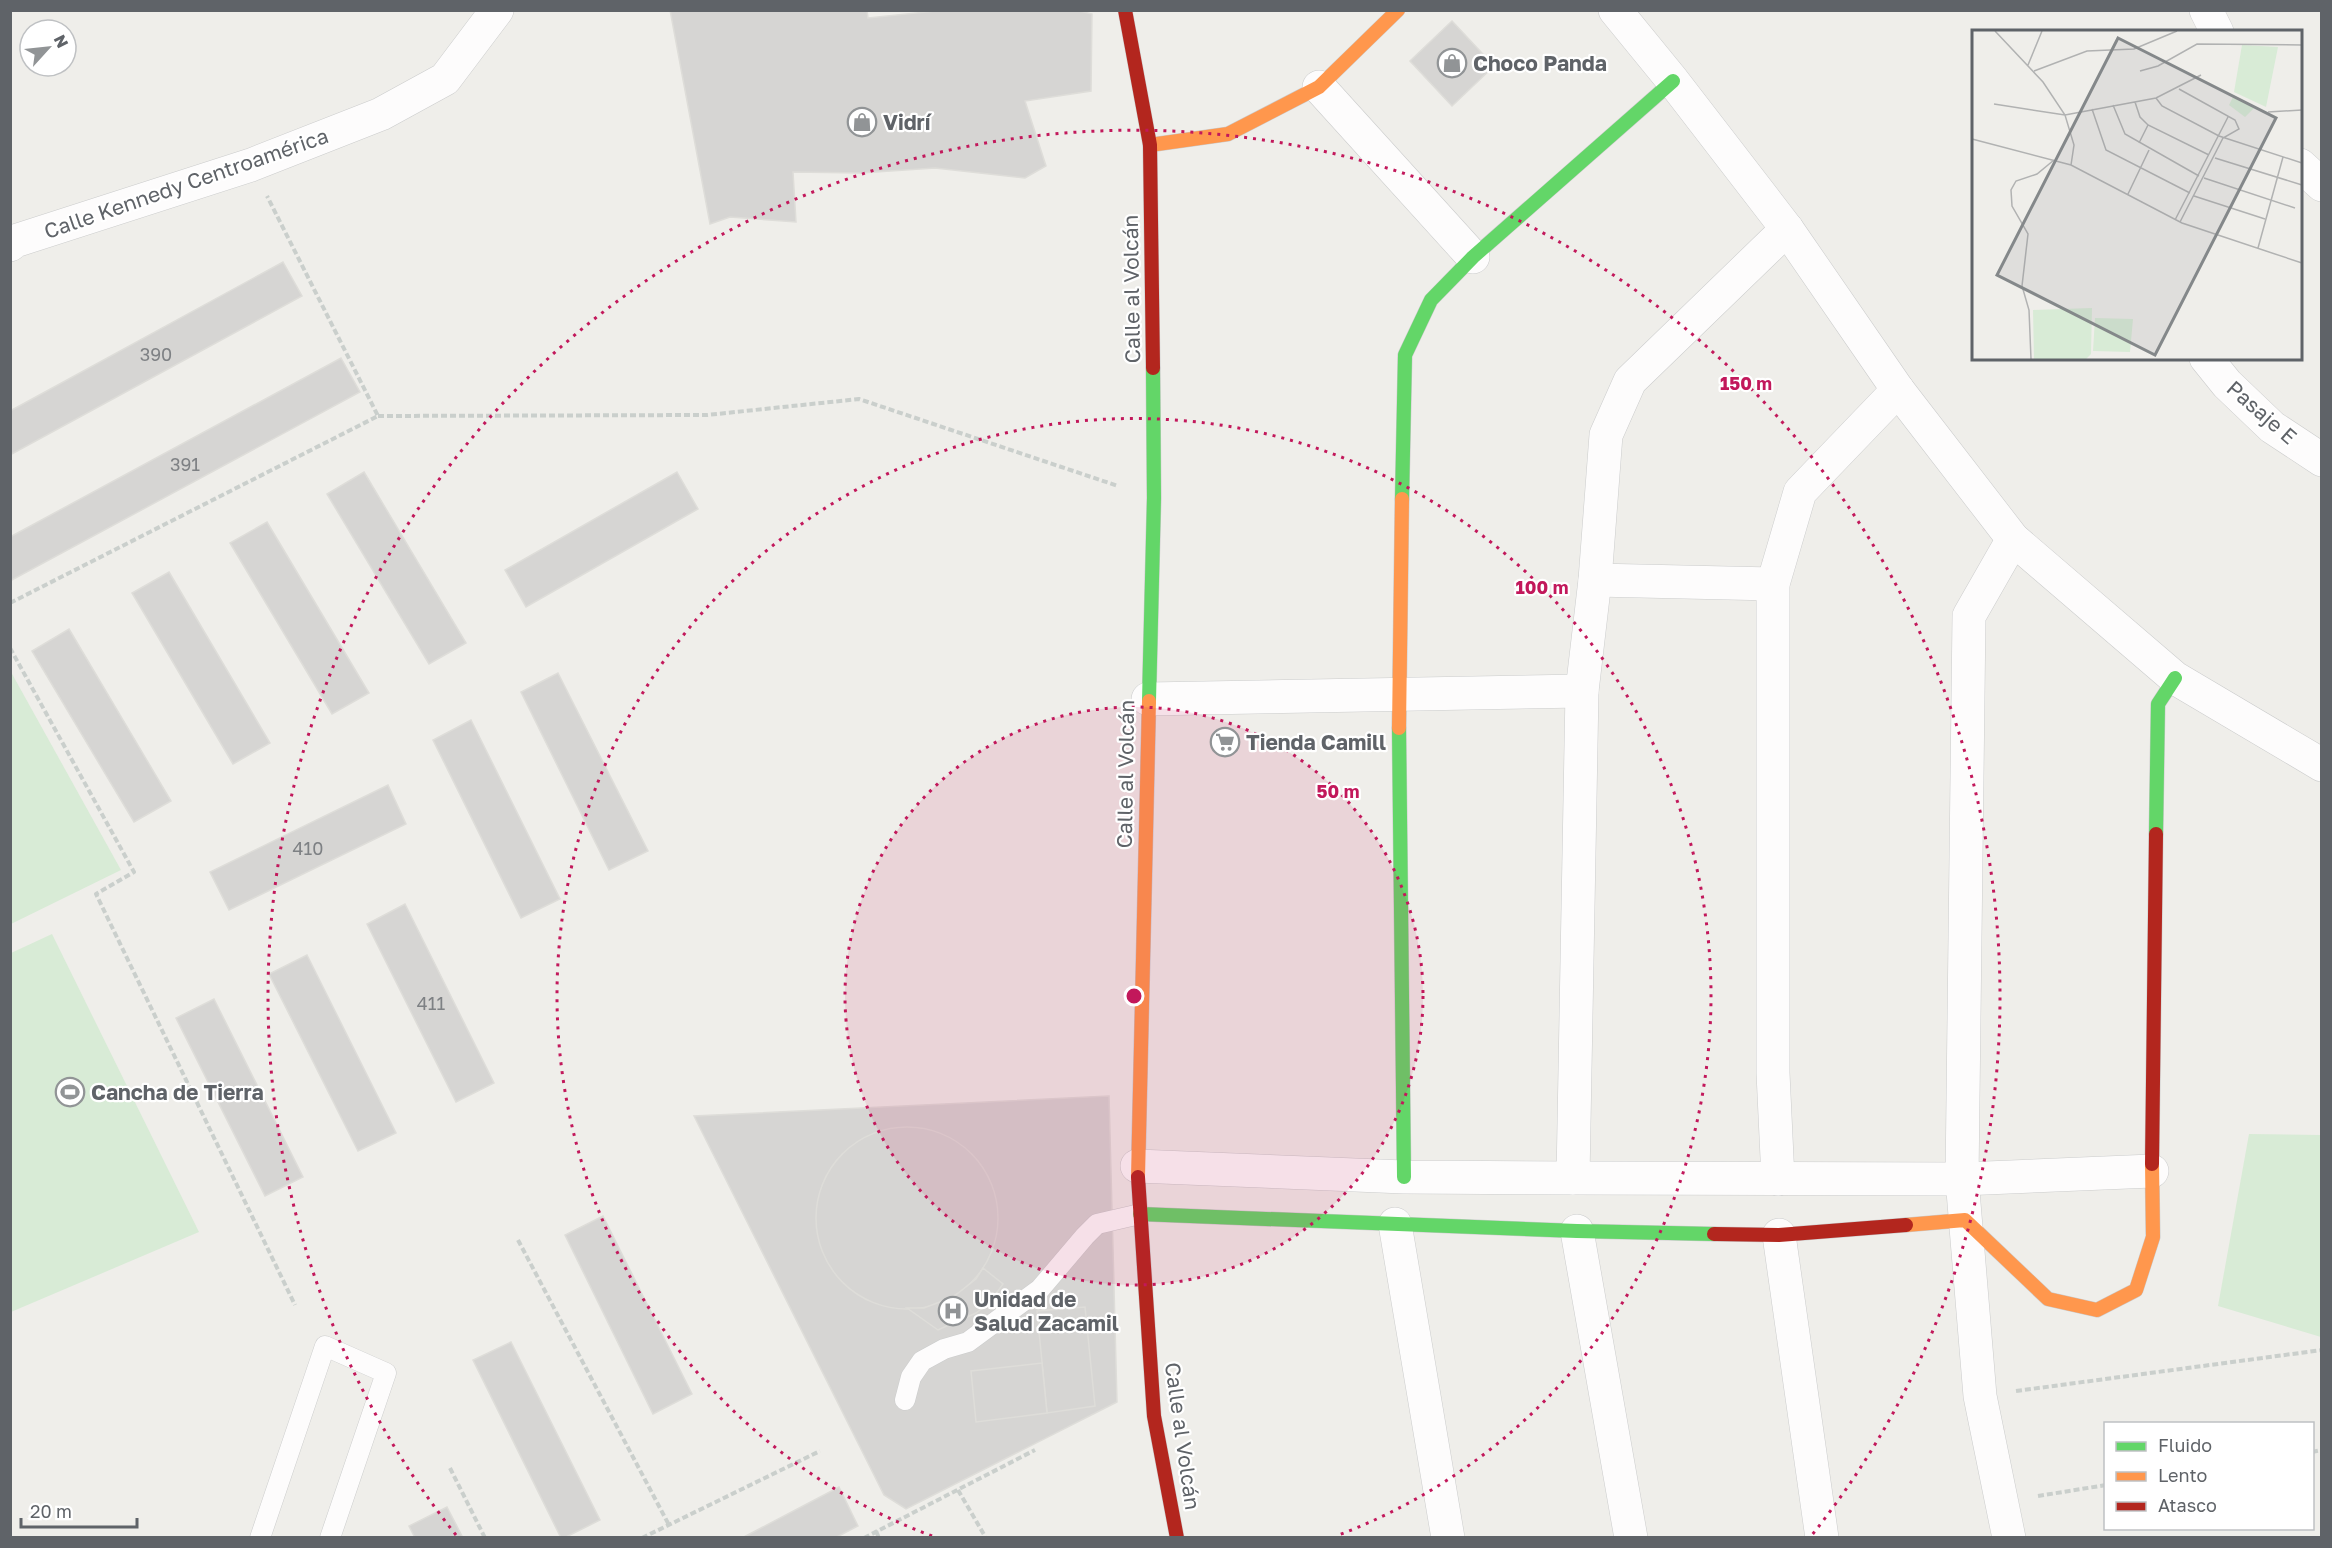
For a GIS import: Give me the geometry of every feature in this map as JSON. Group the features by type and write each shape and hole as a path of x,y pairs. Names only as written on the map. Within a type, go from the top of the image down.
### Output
{"street":[{"name":"Calle Kennedy Centroamérica","path":"10,245 251,165 381,114 445,79 497,10"},
{"name":"Calle al Volcán","path":"1125,10 1150,144 1154,498 1137,1166 1154,1416 1177,1538"},
{"path":"1150,144 1228,134 1319,87 1398,10"},
{"path":"1616,10 1787,229 1898,390 2013,539 2175,678 2322,765"},
{"path":"2206,10 2216,30"},
{"path":"1404,1177 1399,696 1405,355 1431,300 1473,257 1673,81"},
{"path":"1319,87 1473,257"},
{"path":"2302,166 2322,185"},
{"path":"1573,1178 1582,691 1595,580 1606,435 1630,381 1787,229"},
{"name":"Pasaje E","path":"2208,360 2227,384 2272,427 2322,460"},
{"path":"1778,1179 1773,1073 1773,584 1800,492 1898,390"},
{"path":"2009,1538 1980,1396 1962,1179 1969,616 2013,539"},
{"path":"1595,580 1773,584"},
{"path":"1140,1214 1577,1231 1779,1235 1965,1220 2048,1299 2097,1310 2136,1290 2153,1237 2158,704 2175,678"},
{"path":"1148,699 1582,691"},
{"path":"1137,1166 1404,1177 1573,1178 1962,1179 2152,1171"},
{"path":"1287,1220 1291,1173"},
{"path":"1395,1224 1448,1538"},
{"path":"1577,1231 1631,1538"},
{"path":"1779,1235 1822,1538"}],"lane":[{"path":"905,1400 911,1377 922,1360 944,1349 968,1342 1040,1289 1098,1224 1140,1214"},
{"path":"260,1538 325,1346 386,1373 330,1538"}],"path":[{"path":"251,165 378,416"},
{"path":"10,603 378,416 707,415 859,399 1154,498"},
{"path":"10,648 134,872 96,894 295,1305"},
{"path":"518,1240 669,1525"},
{"path":"1980,1396 2322,1350"},
{"path":"864,1538 1035,1450"},
{"path":"642,1538 820,1451"},
{"path":"450,1468 485,1538"},
{"path":"2037,1496 2104,1485"},
{"path":"958,1490 986,1538"},
{"path":"876,1531 879,1538"}],"green space":[{"path":"11,672 121,870 10,924"},
{"name":"Cancha de Tierra","path":"52,934 199,1232 11,1312 11,953"},
{"path":"2249,1134 2321,1135 2321,1337 2218,1306"}],"building":[{"name":"Vidrí","path":"670,10 867,10 868,18 945,10 1076,10 1092,14 1091,91 1025,101 1046,166 1025,178 935,168 861,173 793,172 796,222 730,217 710,224"},
{"name":"Choco Panda","path":"1452,21 1494,66 1452,106 1410,61"},
{"path":"283,262 302,296 10,455 10,411"},
{"path":"341,358 360,392 10,581 10,537"},
{"path":"364,472 466,643 429,664 327,494"},
{"path":"677,472 698,509 526,607 505,570"},
{"path":"267,522 369,693 332,714 230,543"},
{"path":"169,572 270,743 233,764 132,593"},
{"path":"69,629 171,801 134,822 32,651"},
{"path":"558,673 648,851 609,870 521,692"},
{"path":"471,720 560,899 521,918 433,740"},
{"path":"388,785 406,824 229,910 210,872"},
{"path":"405,904 494,1083 456,1102 367,924"},
{"path":"307,955 396,1133 358,1151 269,974"},
{"path":"214,999 303,1177 265,1196 176,1018"},
{"name":"Unidad de Salud Zacamil","path":"1109,1096 1117,1402 906,1509 884,1495 694,1116"},
{"path":"907,1127 942,1134 958,1142 971,1154 983,1167 991,1183 998,1218 991,1253 983,1269 971,1282 958,1294 942,1302 907,1309 872,1302 856,1294 843,1282 831,1269 823,1253 816,1218 823,1183 831,1167 843,1154 856,1142 872,1134"},
{"path":"603,1216 692,1394 653,1414 565,1235"},
{"path":"983,1268 1003,1284 990,1302 976,1313 938,1330 907,1308 924,1308 953,1297 976,1279"},
{"path":"1085,1307 1095,1406 1047,1413 1037,1311"},
{"path":"511,1342 600,1520 564,1538 561,1538 473,1360"},
{"path":"1042,1363 1047,1413 976,1422 971,1371"},
{"path":"839,1487 858,1526 835,1538 742,1538"},
{"path":"447,1507 463,1538 415,1538 409,1526"}],"traffic: fast":[{"path":"1402,499 1405,355 1431,300 1473,257 1673,81"},
{"path":"1149,701 1154,498 1153,368"},
{"path":"2156,834 2158,704 2175,678"},
{"path":"1399,728 1404,1177"},
{"path":"1140,1214 1714,1234"}],"traffic: slow":[{"path":"1150,145 1228,134 1319,87 1398,10"},
{"path":"1399,728 1402,499"},
{"path":"1138,1177 1149,701"},
{"path":"1906,1225 1965,1220 2048,1299 2097,1310 2136,1290 2153,1237 2152,1164"}],"traffic: jam":[{"path":"1125,10 1150,145 1153,368"},
{"path":"2152,1164 2156,834"},
{"path":"1138,1177 1154,1416 1177,1538"},
{"path":"1714,1234 1779,1235 1906,1225"}],"place":[{"name":"Choco Panda","path":"1452,63"},
{"name":"Vidrí","path":"862,122"},
{"name":"Tienda Camill","path":"1225,742"},
{"name":"Cancha de Tierra","path":"70,1092"},
{"name":"Unidad de Salud Zacamil","path":"953,1311"}]}
